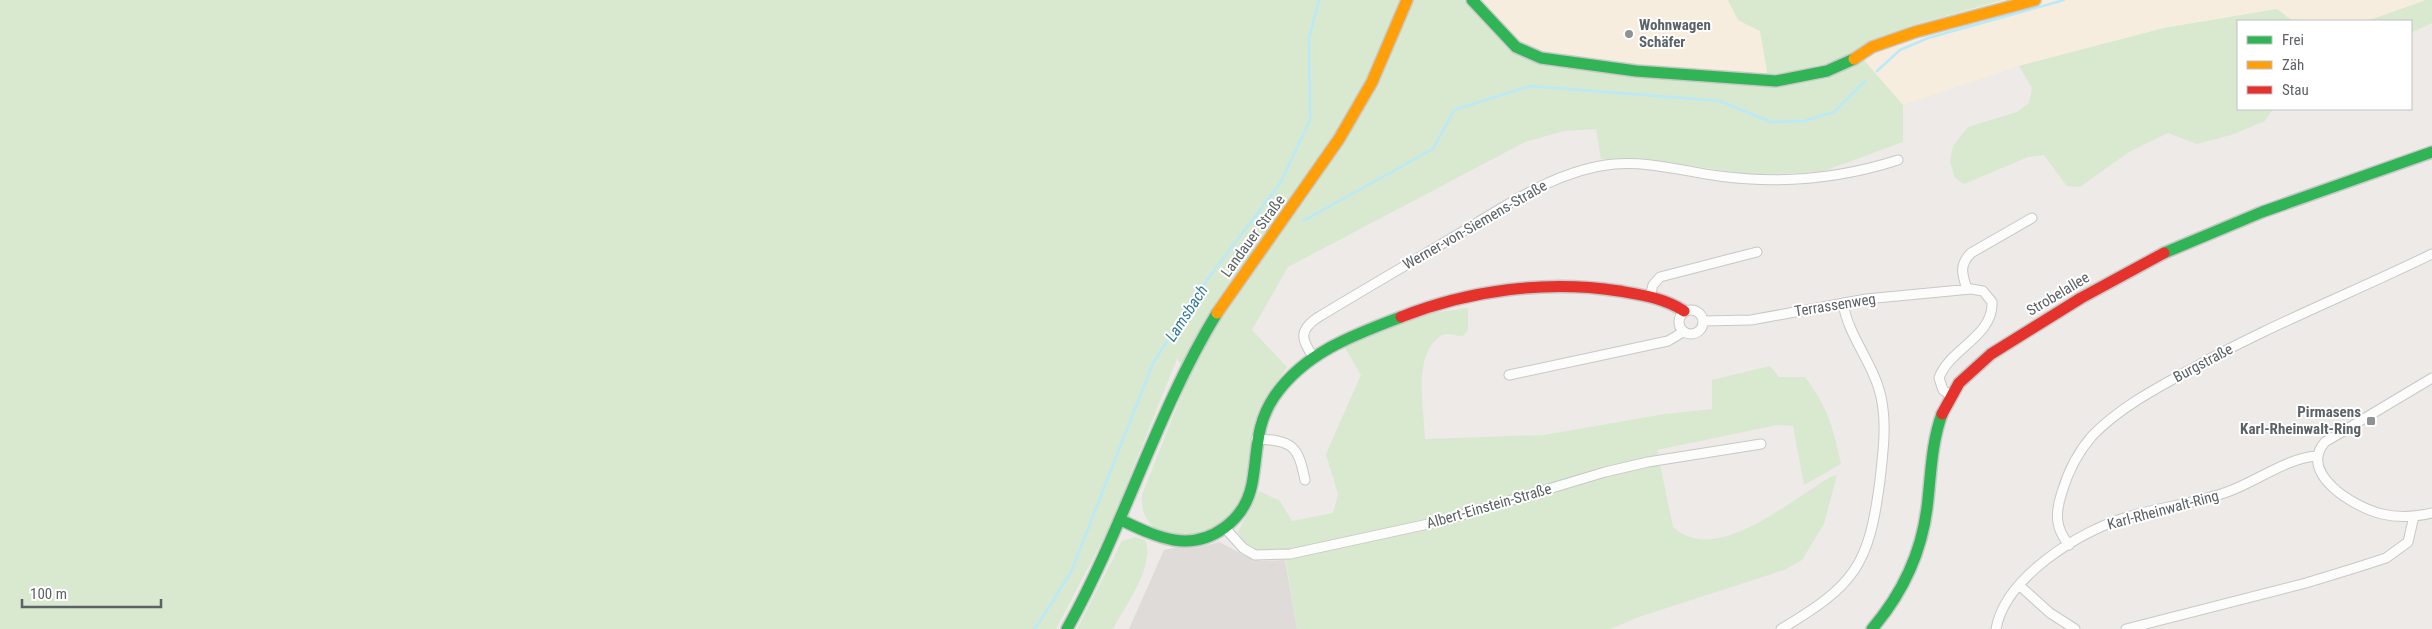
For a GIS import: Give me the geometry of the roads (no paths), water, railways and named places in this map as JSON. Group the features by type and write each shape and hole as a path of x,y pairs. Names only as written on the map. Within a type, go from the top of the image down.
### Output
{"street":[{"name":"Landauer Straße","path":"1067,629 1090,589 1194,352 1227,297 1348,126 1382,61 1407,0"},
{"path":"1472,0 1516,46 1541,58 1636,71 1776,82 1827,71 1856,58 1872,46 1915,32 2035,0"},
{"name":"Strobelallee","path":"1872,629 1893,603 1905,584 1920,545 1941,416 1950,395 1967,374 2006,343 2136,266 2208,233 2432,152"},
{"name":"Werner-von-Siemens-Straße","path":"1313,356 1304,342 1303,333 1309,324 1317,318 1536,187 1578,172 1612,164 1645,164 1744,179 1789,180 1842,174 1898,160"},
{"path":"1967,289 1962,268 1965,259 1971,253 2032,218"},
{"path":"1650,296 1653,284 1660,276 1757,252"},
{"name":"Burgstraße","path":"2069,545 2062,536 2056,522 2056,513 2065,482 2071,468 2092,437 2120,412 2226,349 2432,254"},
{"path":"1121,520 1161,538 1183,542 1197,541 1225,528 1237,518 1251,493 1254,480 1256,439 1262,418 1278,391 1290,376 1313,356 1357,334 1435,303 1479,294 1557,285 1597,287 1650,296 1675,304 1684,311"},
{"name":"Terrassenweg","path":"1703,321 1752,320 1843,303 1967,289 1978,290 1987,294 1992,308 1989,321 1941,373 1940,384 1950,395"},
{"path":"1781,629 1829,598 1847,580 1863,556 1874,524 1882,450 1883,412 1874,376 1850,324 1843,303"},
{"path":"1509,375 1668,341 1683,332 1694,334 1702,327 1703,321 1699,312 1689,309 1684,311 1678,318 1678,323 1683,332"},
{"path":"2432,378 2330,439 2321,447 2318,456 2319,467 2324,477 2351,502 2384,514 2414,516 2432,513"},
{"path":"1256,439 1283,442 1294,448 1300,457 1305,480"},
{"name":"Albert-Einstein-Straße","path":"1225,528 1243,548 1255,554 1268,556 1290,554 1442,521 1605,472 1761,444"},
{"name":"Karl-Rheinwalt-Ring","path":"1996,629 2004,606 2019,585 2033,571 2069,545 2105,525 2125,518 2211,498 2239,488 2300,459 2318,456"},
{"path":"2126,629 2306,583 2386,558 2408,542 2414,516"},
{"path":"2019,585 2050,613 2075,629"}],"waterway":[{"name":"Lamsbach","path":"1035,629 1071,572 1153,363 1204,284 1281,182 1310,120 1309,38 1319,0"},
{"path":"1877,71 1900,50 1928,38 2064,0"},
{"path":"1303,221 1433,149 1454,110 1530,86 1720,101 1771,122 1804,121 1834,112 1865,81"},
{"path":"1254,218 1274,218"}],"place":[{"name":"Wohnwagen Schäfer","path":"1629,34"},
{"name":"Pirmasens Karl-Rheinwalt-Ring","path":"2371,421"}]}
